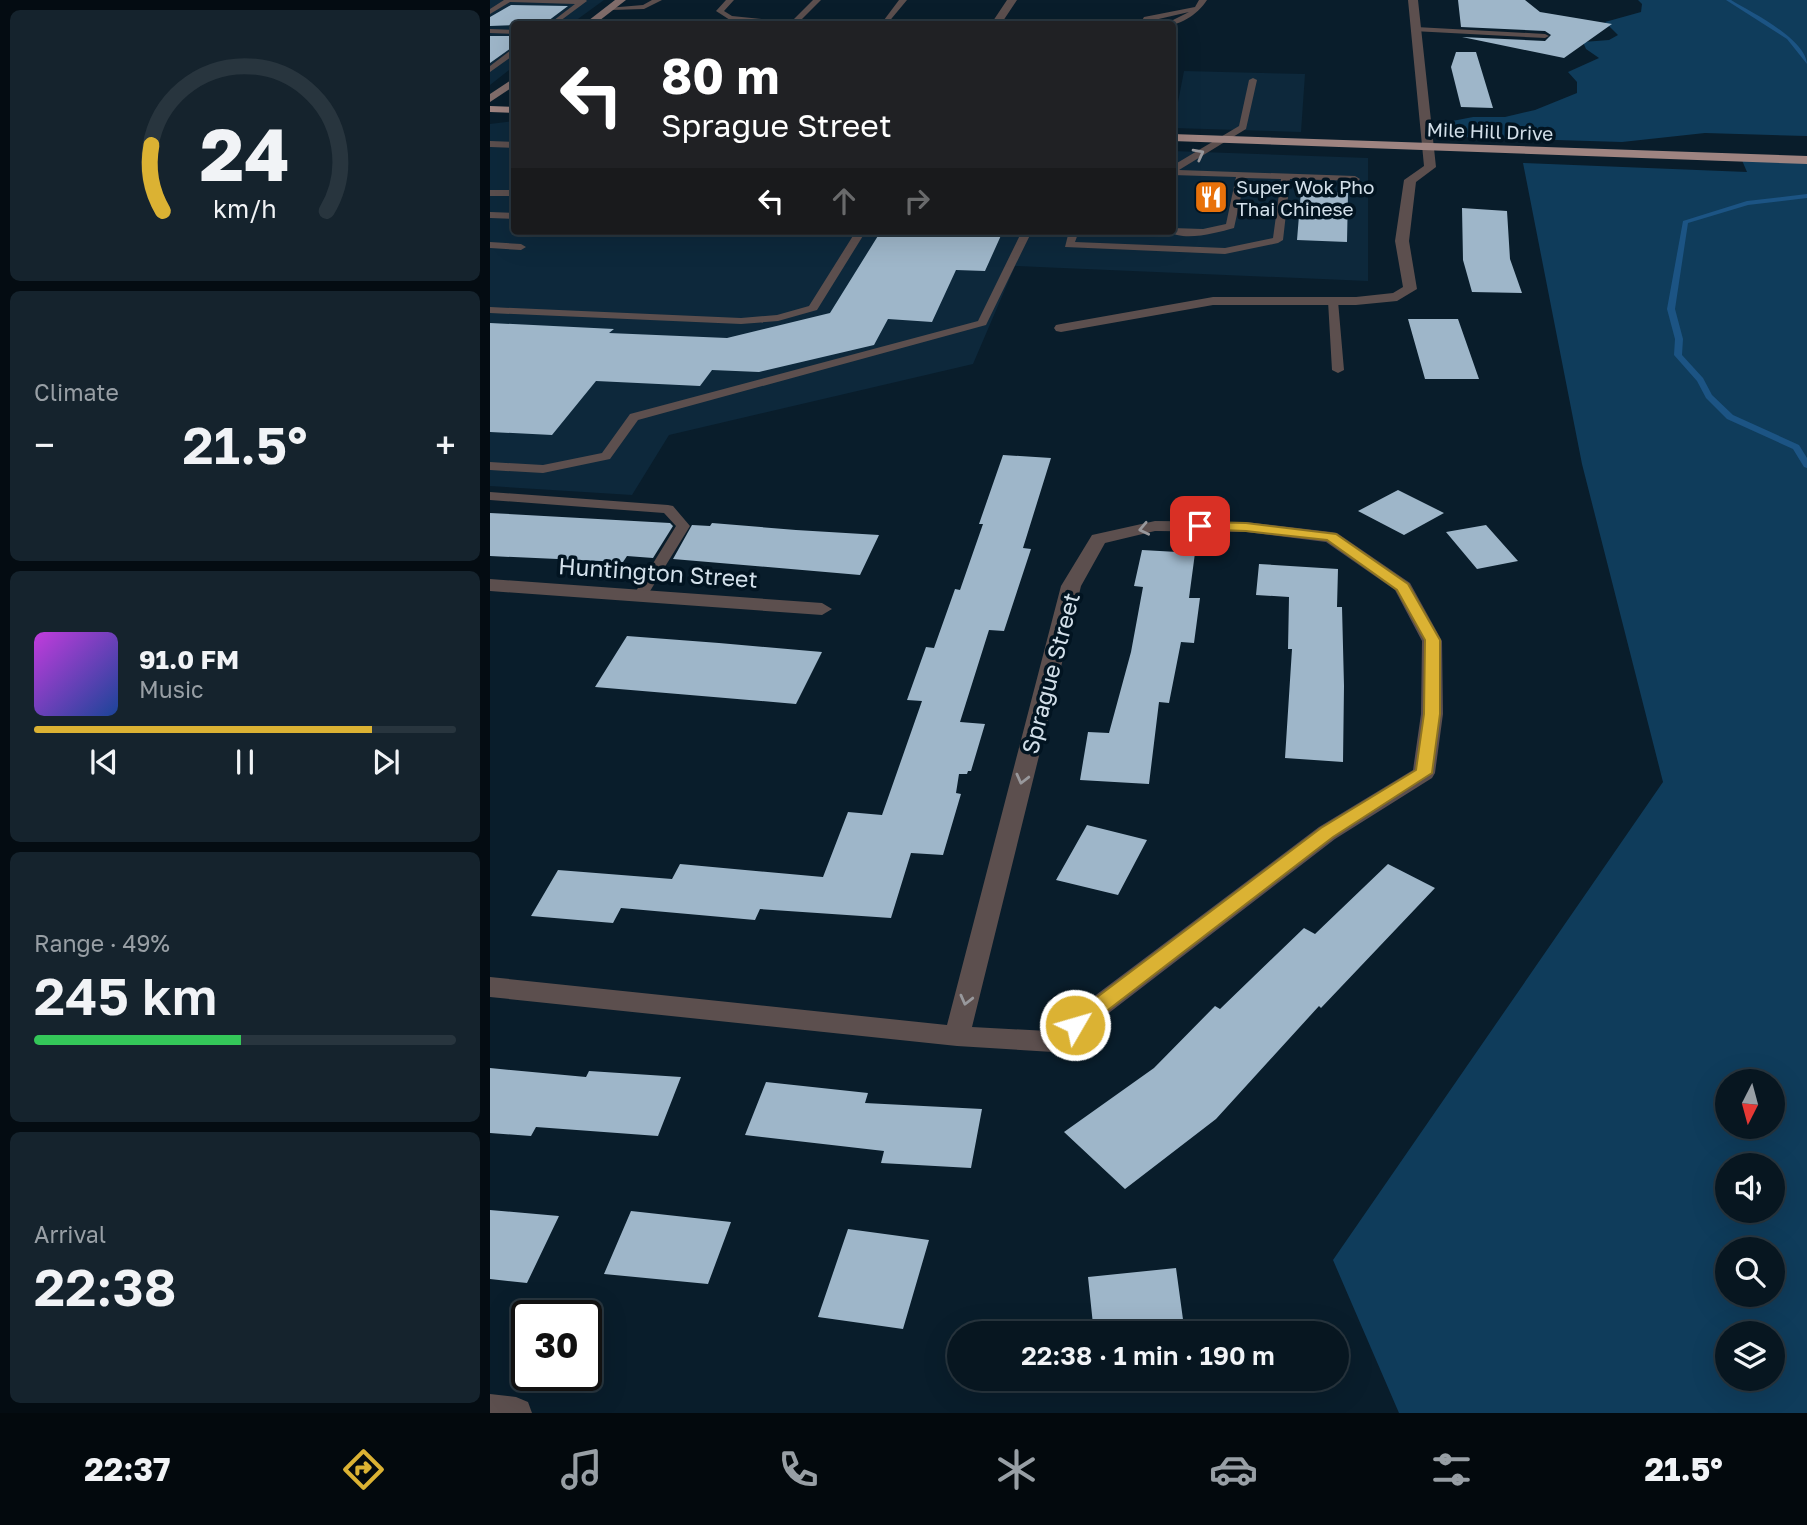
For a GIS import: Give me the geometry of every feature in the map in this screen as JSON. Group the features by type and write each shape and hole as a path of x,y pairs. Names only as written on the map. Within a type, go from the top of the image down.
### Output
{"main road":[{"path":"593,21 621,0"},
{"path":"490,99 511,82"},
{"path":"490,109 511,110"},
{"name":"Mile Hill Drive","path":"1176,137 1807,160"}],"street":[{"path":"998,21 1012,0"},
{"path":"1061,328 1213,301 1333,301 1397,297 1410,289 1402,241 1410,180 1430,167 1413,0"},
{"name":"Sprague Street","path":"490,987 957,1036 1053,1042 1327,832 1424,773 1432,714 1432,640 1403,587 1331,537 1246,527 1155,526 1098,539 1071,586 957,1036"},
{"name":"Huntington Street","path":"490,584 822,609"}],"lane":[{"path":"490,12 509,0 584,1"},
{"path":"611,8 644,7 658,0"},
{"path":"730,0 720,11 723,15 754,21"},
{"path":"796,21 817,0"},
{"path":"886,21 903,0"},
{"path":"556,21 584,1"},
{"path":"1176,23 1195,14 1201,4"},
{"path":"1146,21 1201,4"},
{"path":"1416,29 1545,36"},
{"path":"490,31 511,32"},
{"path":"490,70 511,54"},
{"path":"1176,169 1243,127 1253,80"},
{"path":"490,144 511,145"},
{"path":"1176,171 1355,179"},
{"path":"1176,231 1203,232 1231,226 1241,174"},
{"path":"1073,235 1069,245 1225,251 1278,240 1286,176"},
{"path":"490,192 511,193"},
{"path":"490,215 511,216"},
{"path":"490,310 741,321 778,318 813,308 858,235"},
{"path":"490,467 543,469 606,456 634,417 982,323 1025,235"},
{"path":"490,245 521,247"},
{"path":"1333,301 1338,370"},
{"path":"490,496 668,509 683,526 639,596"}],"shaded area":[{"path":"490,0 604,0 575,21 511,21 511,68 490,85"},
{"path":"1638,0 1807,0 1807,136 1705,133 1622,142 1458,137 1443,132 1442,123 1473,117 1505,117 1535,110 1577,93 1577,82 1568,72 1599,58 1586,49 1583,42 1609,40 1618,35 1605,22 1641,12 1642,4"},
{"path":"1184,71 1305,74 1301,132 1176,128 1176,112"},
{"path":"511,121 511,235 1176,235 1176,151 1368,158 1368,281 1015,266 973,364 669,435 632,495 490,486 490,124"},
{"path":"1741,158 1807,160 1807,1413 1399,1413 1333,1260 1663,782 1582,464 1523,163 1747,172"}],"building":[{"path":"1458,0 1525,0 1540,12 1612,24 1564,58 1462,37 1545,41 1551,35 1545,31 1461,27"},
{"path":"511,5 568,6 548,21 511,21 511,25 490,26 490,17"},
{"path":"490,36 511,36 511,48 490,63"},
{"path":"1456,52 1476,52 1493,108 1461,107 1451,67"},
{"path":"1301,191 1348,193 1347,242 1297,240"},
{"path":"1462,208 1507,211 1510,259 1522,293 1472,292 1463,260"},
{"path":"879,235 1001,235 985,271 956,270 932,322 888,319 874,345 759,372 712,370 700,386 596,381 552,435 490,432 490,323 614,329 609,333 727,338 830,313"},
{"path":"1408,319 1458,319 1479,379 1425,379"},
{"path":"1003,455 1051,458 1023,548 1031,549 1004,631 989,630 960,722 985,724 971,771 959,774 956,793 961,794 943,855 911,853 891,918 760,909 755,920 621,908 613,923 531,916 558,870 672,879 680,864 823,877 848,812 882,815 922,701 907,700 926,647 934,648 955,589 960,590"},
{"path":"1398,490 1444,513 1404,535 1358,511"},
{"path":"490,513 670,523 673,526 653,558 627,556 623,562 490,556"},
{"path":"712,523 879,535 860,575 673,559 692,525 710,526"},
{"path":"1486,525 1518,561 1477,569 1446,532"},
{"path":"1142,550 1195,553 1189,598 1200,598 1194,643 1181,642 1169,703 1159,702 1149,784 1080,780 1088,732 1109,733 1131,652 1143,587 1134,586"},
{"path":"1259,564 1338,569 1337,607 1342,607 1343,762 1285,758 1292,649 1288,649 1289,597 1256,595"},
{"path":"627,636 822,652 796,704 595,687"},
{"path":"1087,825 1147,840 1118,895 1056,880"},
{"path":"1388,864 1435,888 1321,1008 1319,1006 1216,1119 1125,1189 1064,1132 1154,1068 1215,1006 1220,1009 1304,928 1315,934"},
{"path":"490,1068 586,1077 589,1071 681,1077 658,1136 536,1127 531,1136 490,1133"},
{"path":"766,1082 868,1093 865,1103 982,1109 971,1168 881,1163 884,1151 745,1135"},
{"path":"490,1210 559,1216 527,1283 490,1279"},
{"path":"631,1211 731,1222 708,1284 604,1274"},
{"path":"848,1229 929,1240 903,1329 818,1317"},
{"path":"1176,1268 1183,1321 1093,1321 1088,1277"}],"waterway":[{"path":"1728,0 1789,38 1807,62"},
{"path":"1807,196 1747,203 1685,222 1671,309 1679,339 1678,355 1700,380 1709,396 1730,417 1796,447 1807,465"}],"place":[{"name":"Super Wok Pho Thai Chinese","path":"1211,197"}],"route":[{"path":"1075,1025 1327,832 1424,773 1432,714 1432,640 1403,587 1331,537 1246,527 1200,526"}]}
